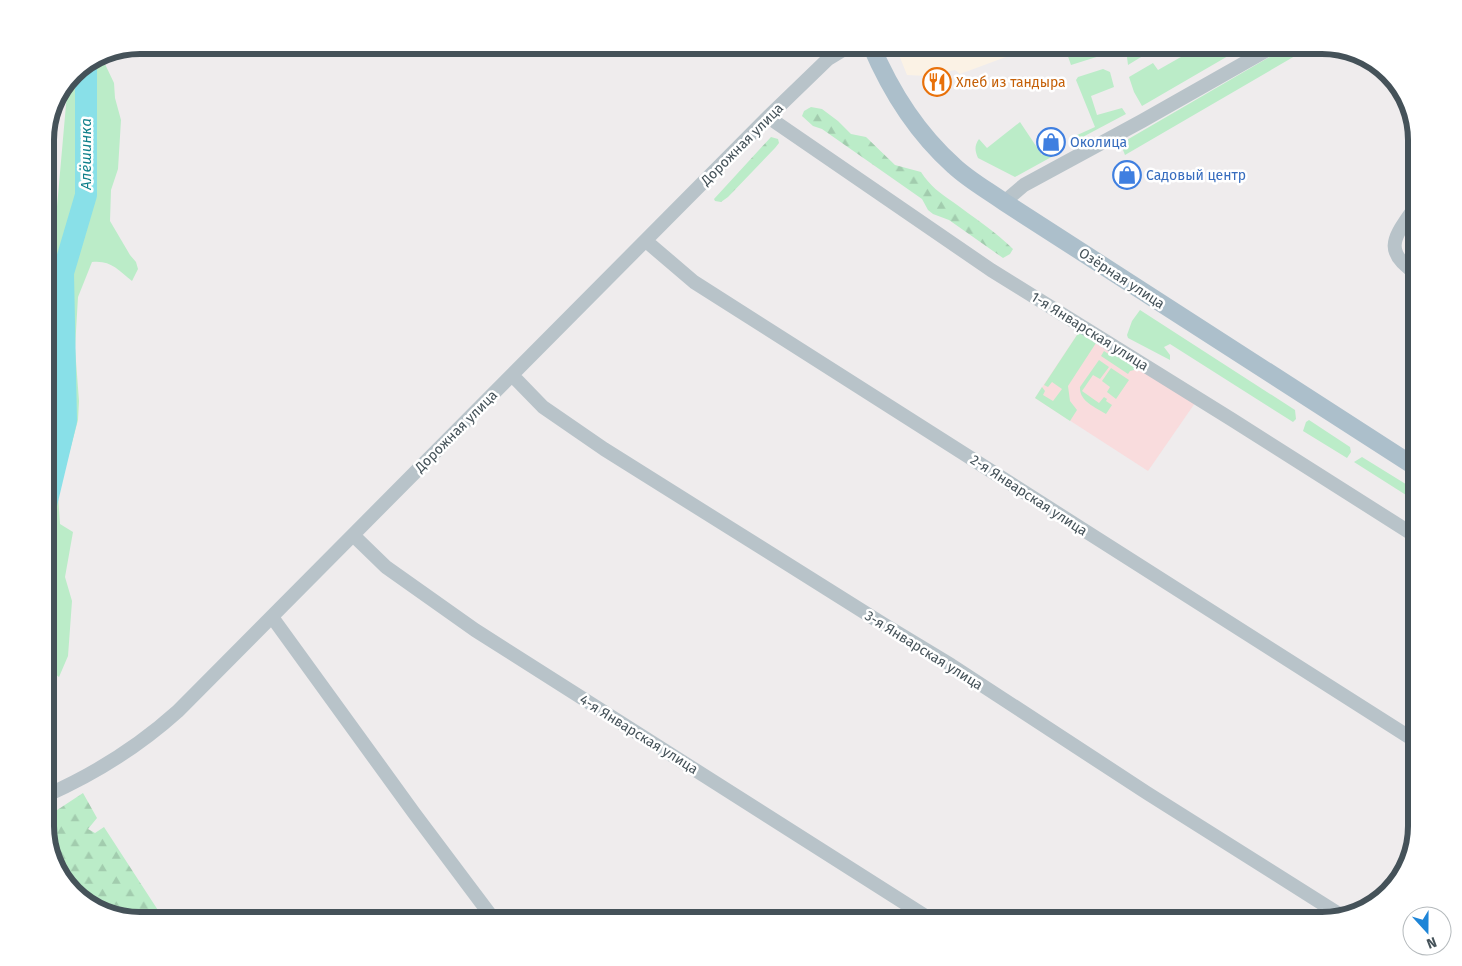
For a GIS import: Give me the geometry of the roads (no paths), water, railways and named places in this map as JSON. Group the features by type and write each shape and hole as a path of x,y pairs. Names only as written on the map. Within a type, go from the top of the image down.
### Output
{"main road":[{"name":"Озёрная улица","path":"876,54 892,87 920,130 954,166 1004,202 1408,462"}],"street":[{"name":"Дорожная улица","path":"54,792 93,774 151,735 185,704 768,118 828,59 837,54"},
{"path":"1004,202 1024,185 1142,122 1260,54"},
{"name":"1-я Январская улица","path":"768,118 991,270 1408,531"},
{"path":"1408,218 1395,239 1394,247 1400,262 1408,268"},
{"name":"2-я Январская улица","path":"646,241 694,282 1408,736"},
{"name":"3-я Январская улица","path":"512,375 543,407 604,449 882,624 951,665 1335,912"},
{"name":"4-я Январская улица","path":"353,535 386,566 475,630 919,912"},
{"path":"272,617 488,912"}],"waterway":[{"name":"Алёшинка","path":"54,471 66,421 63,273 86,195 86,73"}],"place":[{"name":"Хлеб из тандыра","path":"937,82"},
{"name":"Околица","path":"1051,142"},
{"name":"Садовый центр","path":"1127,175"}]}
